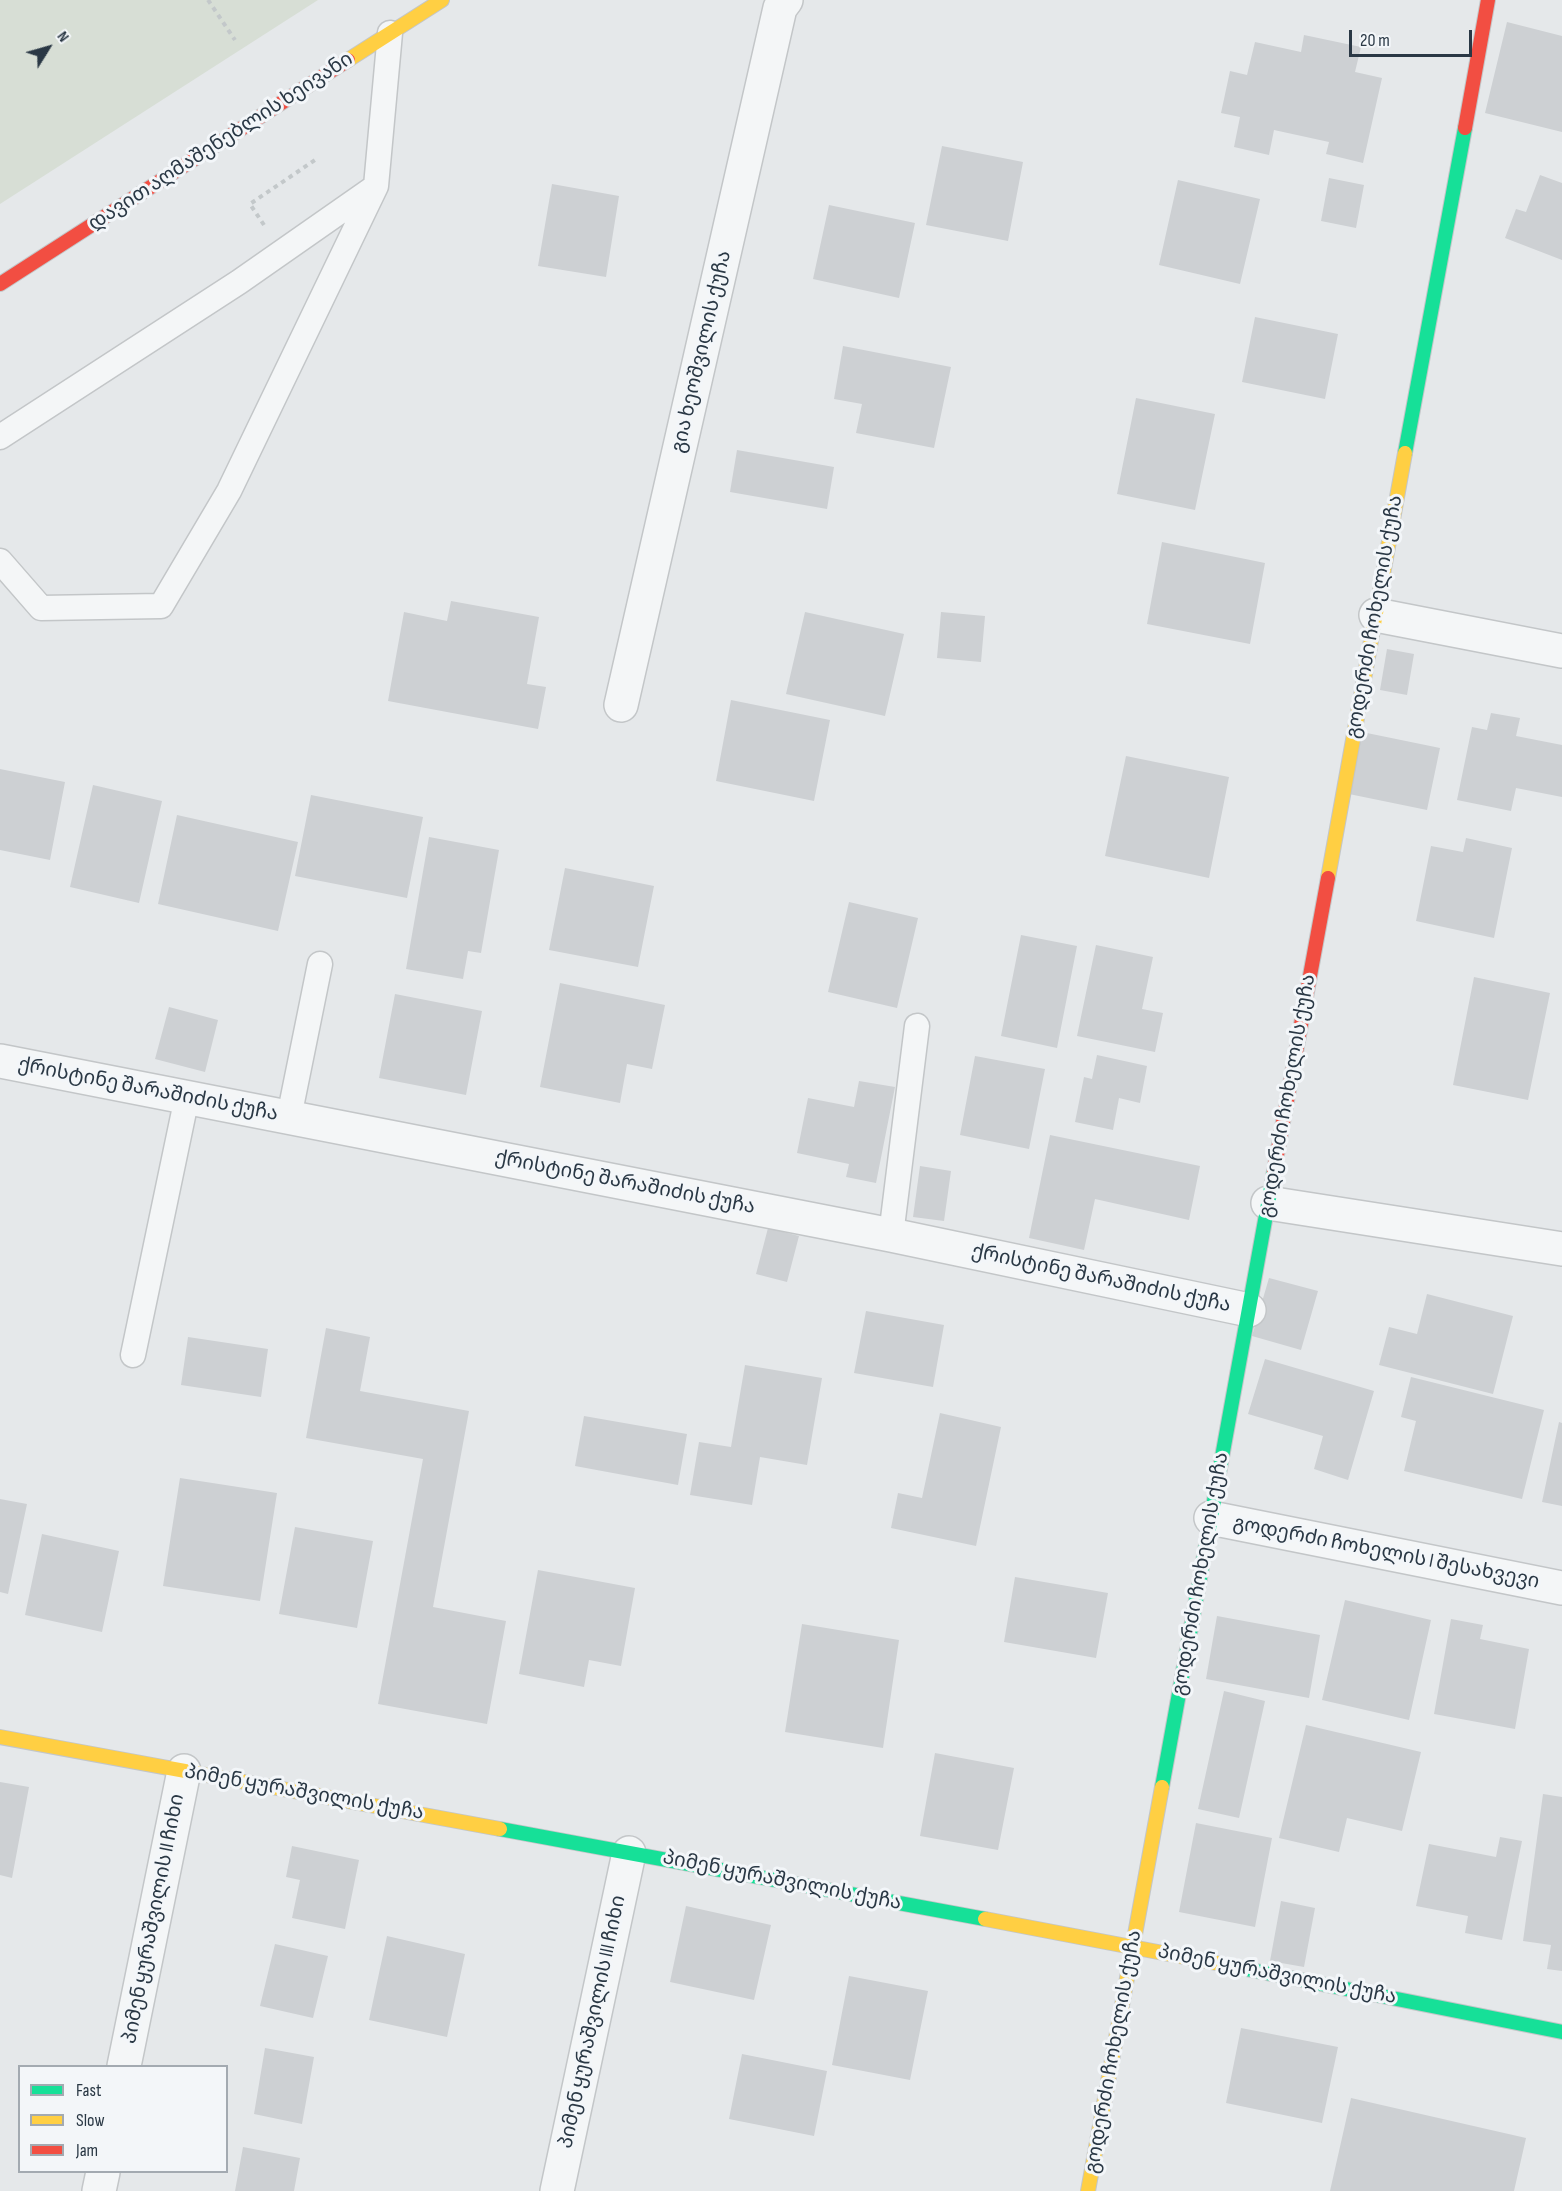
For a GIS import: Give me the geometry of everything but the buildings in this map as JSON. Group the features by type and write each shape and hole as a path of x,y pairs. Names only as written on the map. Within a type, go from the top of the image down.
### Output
{"main road":[{"name":"დავით აღმაშენებლის ხეივანი","path":"0,284 442,0"},
{"name":"გოდერძი ჩოხელის ქუჩა","path":"1088,2191 1488,0"},
{"name":"პიმენ ყურაშვილის ქუჩა","path":"0,1737 1133,1946 1562,2032"}],"street":[{"name":"გია ხეოშვილის ქუჩა","path":"621,705 780,8 786,0"},
{"path":"1376,615 1562,651"},
{"name":"ქრისტინე შარაშიძის ქუჩა","path":"0,1061 891,1235 1249,1310"},
{"path":"1269,1203 1562,1249"},
{"name":"გოდერძი ჩოხელის I შესახვევი","path":"1211,1518 1562,1588"},
{"name":"პიმენ ყურაშვილის II ჩიხი","path":"124,2065 184,1771"},
{"name":"პიმენ ყურაშვილის III ჩიხი","path":"557,2191 629,1853"},
{"path":"99,2191 103,2173"}],"lane":[{"path":"0,561 41,608 161,606 229,491 376,186 390,33"},
{"path":"0,437 239,282 376,186"},
{"path":"289,1117 320,964"},
{"path":"891,1235 917,1026"},
{"path":"133,1355 187,1097"}],"path":[{"path":"208,0 235,40"},
{"path":"250,204 315,160"}],"shaded area":[{"path":"0,0 318,0 0,204"}],"traffic: fast":[{"path":"1405,453 1465,128"},
{"path":"1162,1787 1274,1171"},
{"path":"500,1829 985,1919"},
{"path":"1221,1964 1562,2032"}],"traffic: slow":[{"path":"348,60 442,0"},
{"path":"1328,878 1405,453"},
{"path":"0,1737 500,1829"},
{"path":"1088,2191 1162,1787"},
{"path":"985,1919 1221,1964"}],"traffic: jam":[{"path":"1465,128 1488,0"},
{"path":"0,284 348,60"},
{"path":"1274,1171 1328,878"}]}
